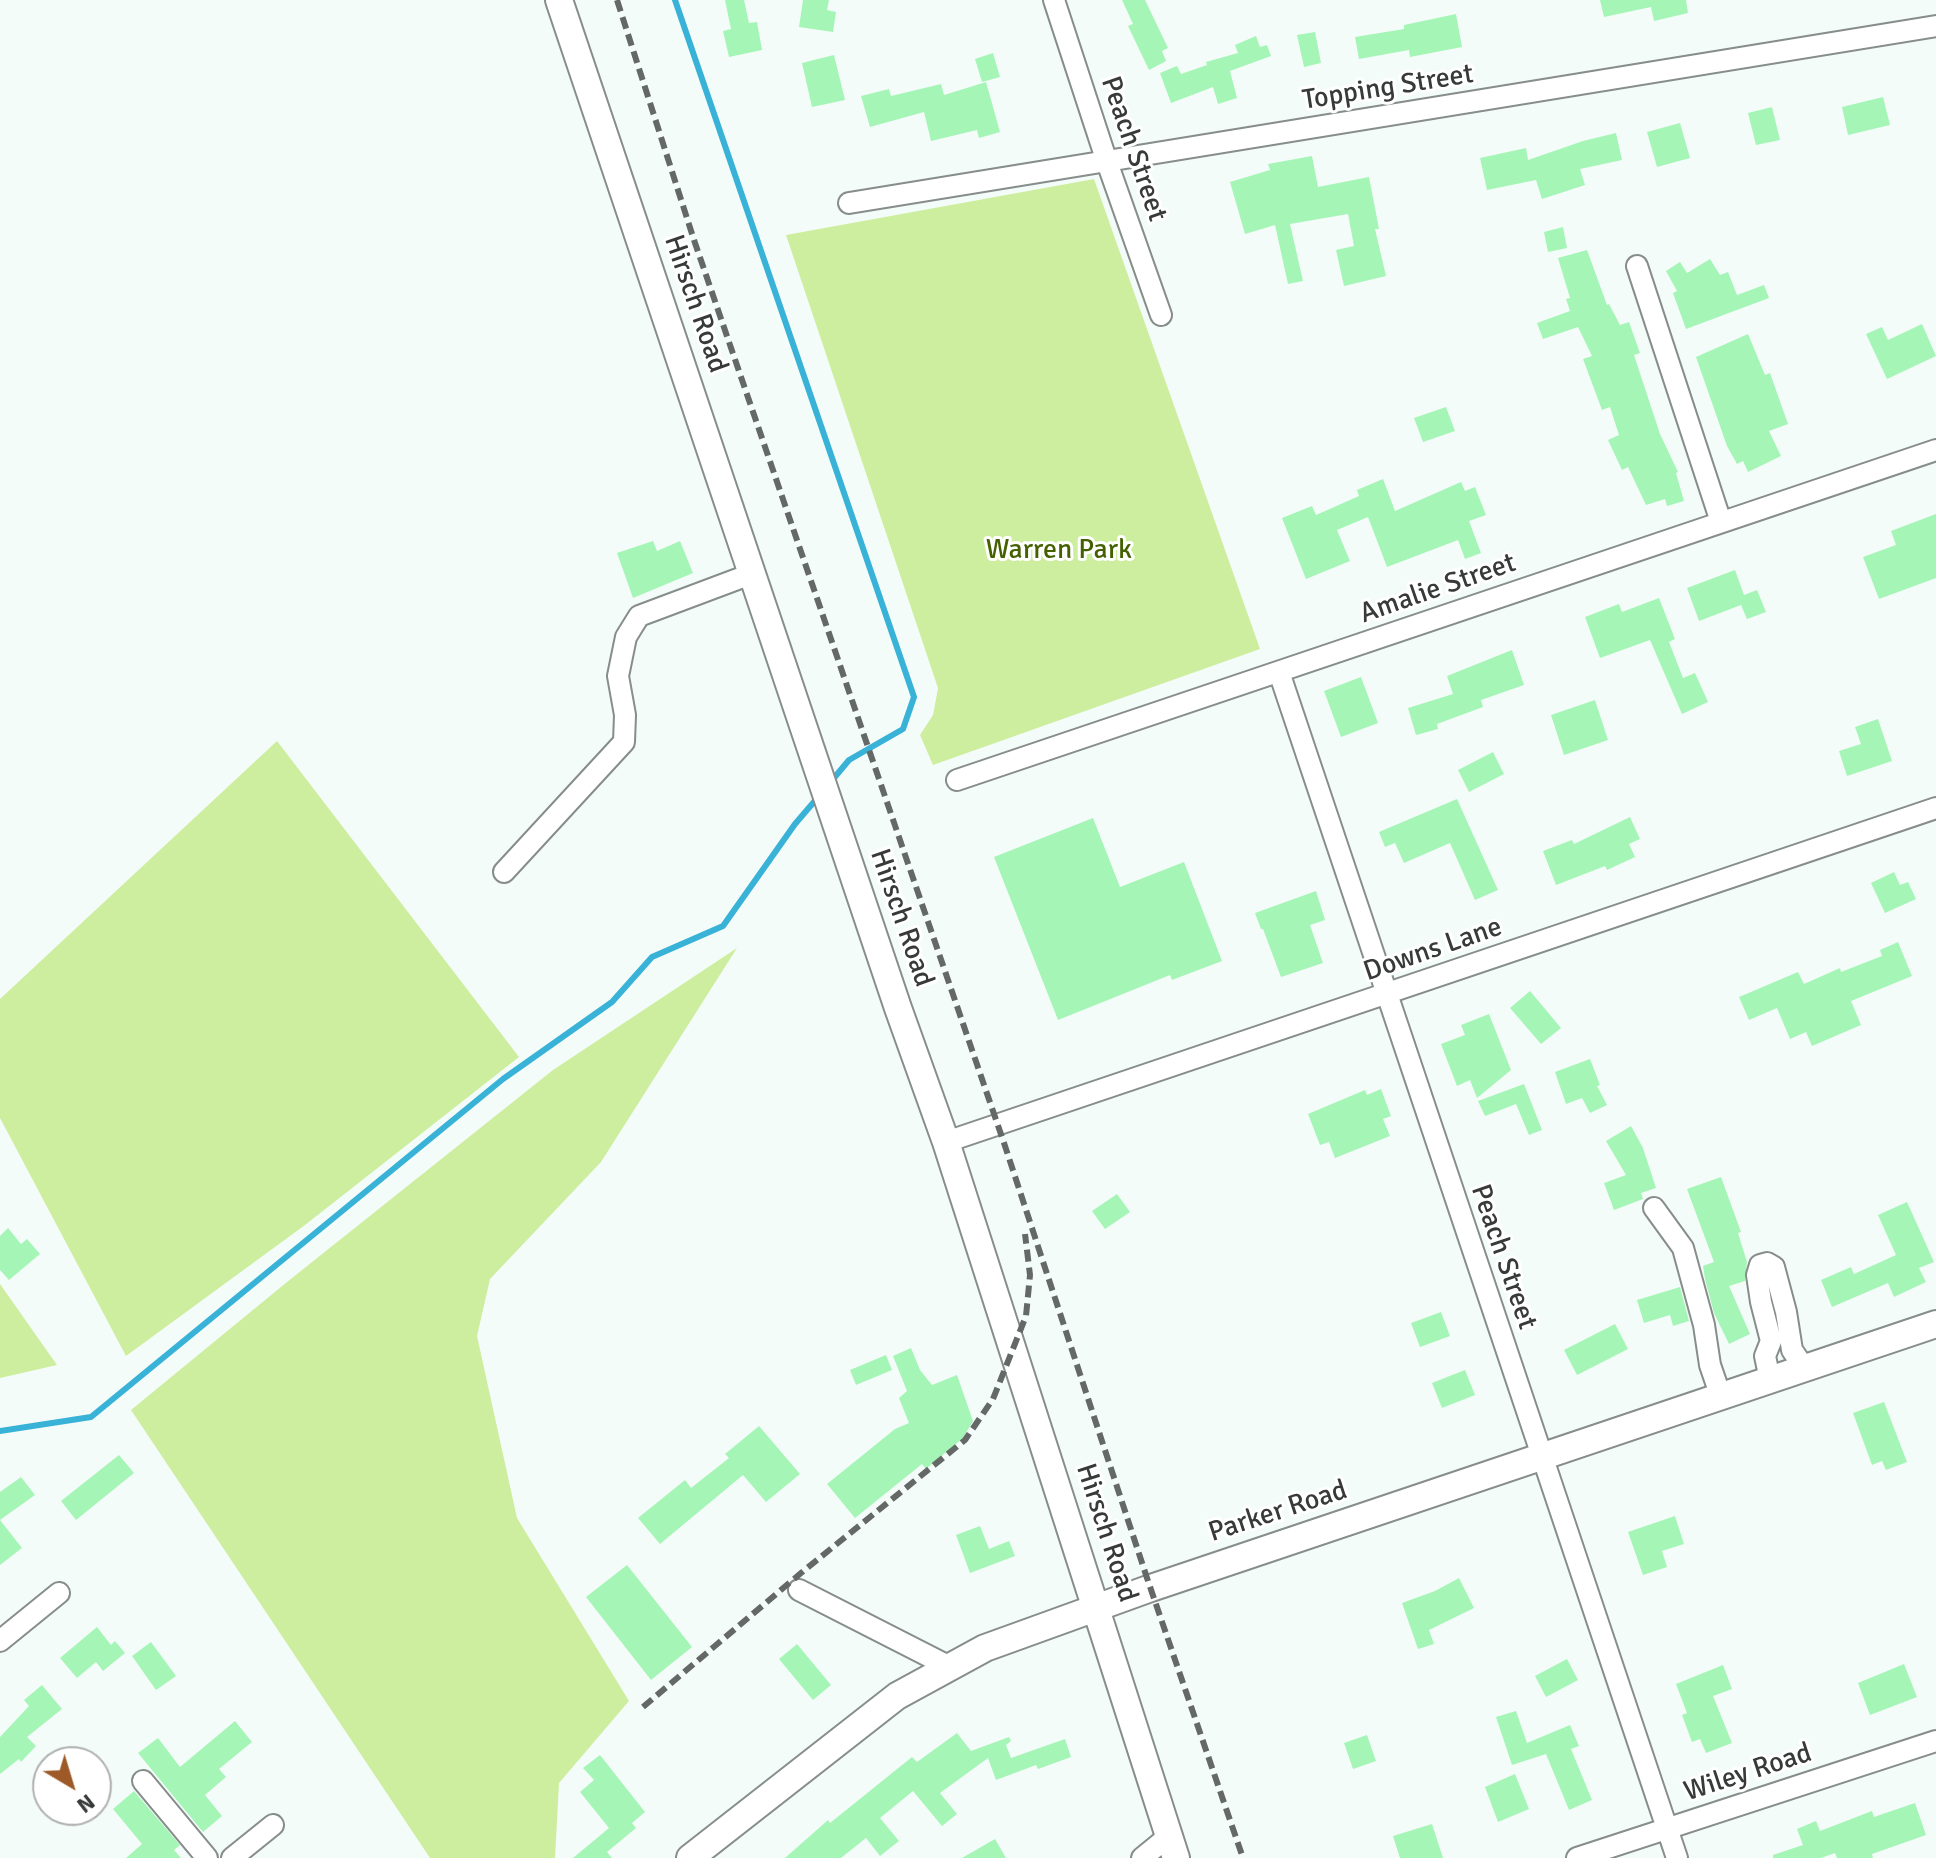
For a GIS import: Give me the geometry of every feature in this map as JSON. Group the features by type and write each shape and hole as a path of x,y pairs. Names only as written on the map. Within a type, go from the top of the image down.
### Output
{"main road":[{"name":"Hirsch Road","path":"559,0 818,772 946,1142 1173,1847"},
{"name":"Parker Road","path":"690,1858 897,1696 985,1648 1936,1324"}],"street":[{"name":"Peach Street","path":"1054,0 1161,315"},
{"name":"Topping Street","path":"849,203 1936,26"},
{"path":"1637,266 1721,522"},
{"name":"Amalie Street","path":"957,780 1936,450"},
{"path":"504,872 624,742 625,715 618,676 626,637 639,616 751,574"},
{"name":"Peach Street","path":"1279,672 1677,1858"},
{"name":"Downs Lane","path":"946,1142 1936,808"},
{"path":"1654,1208 1683,1248 1704,1325 1710,1365 1721,1397"},
{"path":"1770,1380 1765,1356 1771,1341 1757,1275 1760,1265 1767,1263 1774,1267 1792,1350 1805,1369"},
{"path":"799,1590 950,1667"},
{"path":"0,1641 59,1593"},
{"name":"Wiley Road","path":"1577,1858 1936,1741"},
{"path":"143,1781 207,1858"},
{"path":"232,1858 273,1825"},
{"path":"1142,1858 1173,1847"}],"green space":[{"name":"Warren Park","path":"1094,179 1260,649 933,765 920,735 933,715 938,688 786,235"},
{"path":"277,741 519,1057 305,1225 126,1356 0,1118 0,999"},
{"path":"737,948 601,1162 490,1279 477,1336 517,1518 629,1701 559,1783 555,1858 430,1858 131,1410 553,1070"},
{"path":"0,1284 57,1365 0,1378"}],"building":[{"path":"725,0 744,0 749,23 757,22 762,50 729,57 723,31 731,29"},
{"path":"803,0 829,0 827,10 836,12 833,32 799,27"},
{"path":"1122,0 1145,0 1168,48 1162,51 1166,61 1149,70 1128,26 1133,24"},
{"path":"1600,0 1686,0 1688,13 1654,21 1651,7 1604,17"},
{"path":"1456,14 1462,47 1410,57 1409,50 1359,59 1355,37 1404,29 1404,25"},
{"path":"1315,32 1321,63 1304,67 1297,35"},
{"path":"1256,36 1260,47 1267,45 1271,56 1230,71 1237,98 1218,104 1213,87 1171,103 1160,73 1177,66 1181,74 1207,65 1206,62 1238,53 1235,45"},
{"path":"993,53 1000,77 982,82 975,59"},
{"path":"834,55 845,100 812,107 802,63"},
{"path":"986,82 1000,132 979,138 977,130 931,141 924,112 870,127 861,96 889,89 891,96 941,84 944,95"},
{"path":"1883,97 1890,125 1848,135 1842,107"},
{"path":"1772,107 1780,140 1756,145 1748,113"},
{"path":"1680,123 1690,158 1657,167 1647,132"},
{"path":"1616,133 1622,160 1580,169 1585,185 1542,199 1536,180 1487,190 1480,158 1526,148 1528,160"},
{"path":"1312,156 1318,187 1369,177 1379,229 1375,229 1386,276 1344,286 1336,250 1354,246 1348,214 1290,224 1303,281 1288,284 1275,225 1245,234 1230,182 1270,170 1268,164"},
{"path":"1563,227 1567,248 1548,252 1544,232"},
{"path":"1587,250 1607,305 1620,325 1629,322 1640,353 1634,355 1660,434 1678,472 1684,501 1667,506 1665,499 1646,505 1628,467 1622,470 1608,440 1619,435 1610,407 1602,410 1583,359 1592,356 1578,327 1543,339 1537,323 1570,311 1566,299 1570,298 1558,258"},
{"path":"1710,259 1720,275 1728,272 1737,295 1764,285 1769,298 1686,329 1673,293 1677,291 1666,271 1680,262 1687,273"},
{"path":"1922,324 1936,356 1887,379 1866,334 1882,327 1888,340"},
{"path":"1748,334 1765,375 1770,373 1788,424 1769,431 1781,456 1748,472 1743,461 1737,464 1727,446 1696,357"},
{"path":"1446,407 1455,431 1423,442 1414,418"},
{"path":"1383,479 1395,511 1461,482 1465,491 1475,487 1486,515 1469,521 1481,553 1465,559 1458,540 1387,567 1368,517 1337,530 1350,561 1306,579 1282,518 1312,506 1316,515 1359,496 1357,490"},
{"path":"1936,514 1936,578 1879,599 1863,557 1896,545 1891,531"},
{"path":"653,541 657,551 680,541 693,573 633,598 617,553"},
{"path":"1735,570 1744,595 1757,590 1766,612 1747,619 1741,605 1699,621 1687,588"},
{"path":"1659,598 1675,639 1669,642 1683,678 1695,673 1708,702 1682,714 1650,640 1600,658 1585,617 1619,604 1622,612"},
{"path":"1512,650 1524,685 1481,700 1483,707 1437,724 1438,729 1416,735 1408,708 1453,694 1447,676"},
{"path":"1361,677 1378,723 1341,737 1324,691"},
{"path":"1595,700 1608,740 1564,755 1551,715"},
{"path":"1878,719 1892,761 1847,776 1839,751 1861,744 1855,727"},
{"path":"1493,752 1504,774 1469,792 1458,770"},
{"path":"1457,799 1498,890 1475,900 1450,843 1404,863 1395,843 1385,847 1379,832"},
{"path":"1630,817 1640,839 1629,844 1635,857 1607,870 1605,866 1556,885 1543,851 1572,840 1574,844"},
{"path":"1093,818 1120,887 1184,862 1222,961 1172,980 1170,975 1058,1020 994,857"},
{"path":"1894,872 1900,885 1908,882 1916,899 1885,913 1871,883"},
{"path":"1316,891 1325,920 1310,925 1323,963 1281,977 1255,913"},
{"path":"1898,942 1912,976 1851,1001 1861,1025 1812,1046 1806,1032 1790,1039 1777,1008 1749,1020 1739,997 1798,972 1804,984 1840,968 1841,972 1882,956 1880,950"},
{"path":"1530,991 1561,1028 1541,1044 1510,1008"},
{"path":"1489,1014 1511,1070 1477,1098 1470,1080 1457,1086 1441,1044 1465,1035 1461,1025"},
{"path":"1590,1059 1600,1085 1597,1086 1607,1105 1590,1113 1582,1098 1566,1104 1555,1072"},
{"path":"1524,1084 1542,1130 1529,1135 1516,1104 1485,1116 1478,1101"},
{"path":"1381,1089 1391,1116 1383,1119 1390,1136 1335,1158 1329,1142 1320,1145 1308,1114 1365,1090 1367,1095"},
{"path":"1631,1126 1643,1148 1656,1188 1641,1193 1643,1199 1614,1210 1604,1183 1626,1175 1606,1141"},
{"path":"1721,1177 1741,1232 1738,1233 1747,1262 1745,1281 1729,1286 1750,1334 1729,1344 1714,1313 1705,1279 1703,1266 1714,1262 1687,1189"},
{"path":"1117,1194 1130,1212 1105,1229 1092,1211"},
{"path":"1907,1202 1934,1262 1919,1268 1926,1282 1894,1297 1888,1283 1832,1307 1821,1280 1851,1267 1854,1274 1896,1255 1878,1215"},
{"path":"8,1228 21,1244 27,1239 40,1254 9,1280 0,1270 0,1236"},
{"path":"1680,1287 1689,1321 1673,1326 1670,1315 1644,1323 1637,1300"},
{"path":"1441,1312 1450,1336 1420,1347 1411,1323"},
{"path":"1615,1324 1628,1349 1577,1375 1564,1350"},
{"path":"911,1348 920,1370 932,1385 957,1375 973,1421 963,1438 926,1469 922,1464 855,1518 827,1484 895,1429 909,1423 899,1398 907,1391 893,1356"},
{"path":"886,1355 892,1370 856,1385 850,1370"},
{"path":"1465,1370 1475,1395 1442,1408 1432,1383"},
{"path":"1884,1402 1907,1462 1886,1470 1882,1461 1872,1465 1853,1413"},
{"path":"759,1426 800,1474 766,1502 743,1475 660,1544 638,1518 685,1480 691,1488 729,1458 725,1454"},
{"path":"119,1455 134,1473 76,1520 61,1501"},
{"path":"21,1477 35,1495 0,1520 0,1492"},
{"path":"1675,1516 1684,1544 1662,1551 1667,1567 1643,1575 1628,1532"},
{"path":"0,1520 22,1548 0,1565"},
{"path":"980,1526 989,1549 1009,1541 1015,1556 970,1573 956,1535"},
{"path":"627,1565 692,1647 651,1680 586,1597"},
{"path":"1459,1578 1474,1608 1429,1630 1434,1644 1418,1649 1402,1603"},
{"path":"97,1627 111,1645 115,1641 125,1653 103,1671 96,1662 77,1678 60,1658"},
{"path":"151,1642 176,1676 156,1690 132,1656"},
{"path":"797,1644 831,1685 813,1700 779,1659"},
{"path":"1567,1659 1578,1680 1546,1697 1535,1676"},
{"path":"1904,1664 1917,1697 1870,1715 1858,1683"},
{"path":"1723,1665 1732,1689 1713,1696 1732,1743 1706,1753 1700,1739 1692,1742 1682,1715 1687,1713 1676,1684"},
{"path":"42,1685 62,1709 27,1737 36,1746 32,1746 32,1750 21,1762 19,1759 0,1774 0,1737 29,1706 24,1700"},
{"path":"1516,1711 1527,1743 1570,1725 1579,1746 1571,1749 1592,1800 1569,1810 1546,1754 1512,1765 1496,1717"},
{"path":"235,1721 252,1742 219,1769 226,1777 205,1795 222,1816 203,1832 138,1753 158,1738 180,1767"},
{"path":"957,1733 971,1751 1009,1737 1011,1741 1006,1745 1011,1758 1065,1739 1071,1757 1038,1769 1036,1765 996,1780 988,1758 940,1793 957,1814 942,1826 913,1791 880,1818 899,1841 880,1856 866,1838 841,1858 785,1858 828,1820 830,1823 912,1757 917,1762"},
{"path":"1367,1735 1376,1761 1353,1769 1344,1743"},
{"path":"600,1755 645,1812 632,1823 636,1828 607,1852 612,1858 573,1858 609,1828 580,1792 594,1780 583,1768"},
{"path":"1515,1774 1529,1809 1498,1822 1485,1787"},
{"path":"134,1791 180,1845 174,1850 181,1858 126,1858 142,1844 113,1809"},
{"path":"1915,1803 1926,1835 1872,1854 1873,1858 1837,1858 1835,1853 1821,1858 1773,1858 1773,1855 1803,1845 1797,1829 1816,1821 1820,1831 1872,1811 1874,1817"},
{"path":"1432,1824 1443,1858 1400,1858 1393,1836"},
{"path":"995,1839 1006,1858 962,1858"}],"waterway":[{"path":"675,0 914,697 903,729 849,760 829,784"},
{"path":"0,1431 91,1417 503,1079 612,1002 652,957 723,926 795,824 819,796"}],"railway":[{"path":"617,0 694,240 1005,1146 1243,1858"},
{"path":"643,1707 965,1440 993,1399 1026,1316 1030,1275 1025,1234"}]}
